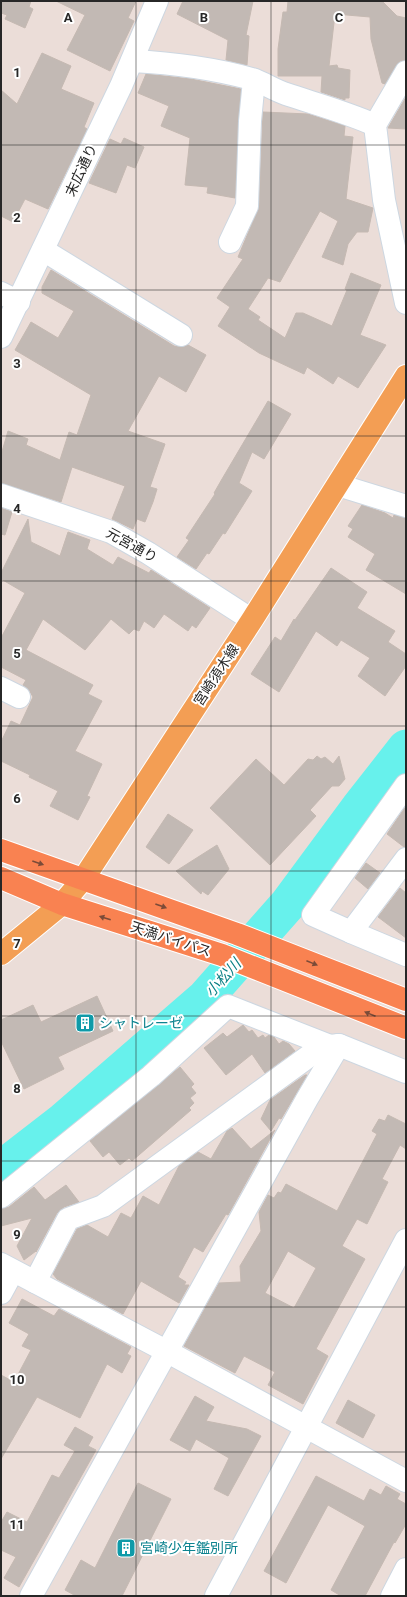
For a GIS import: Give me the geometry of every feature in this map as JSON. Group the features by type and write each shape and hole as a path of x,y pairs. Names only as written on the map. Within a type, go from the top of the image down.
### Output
{"highway":[{"name":"天満バイパス","path":"1,850 84,878 237,934 406,1000"},
{"name":"天満バイパス","path":"1,878 62,904 222,955 406,1028"}],"main road":[{"name":"宮崎須木線","path":"1,954 62,904 84,878 252,620 406,376"}],"street":[{"name":"末広通り","path":"1,337 10,298 43,250 132,60 157,1"},
{"path":"132,60 207,68 254,80 283,93 354,115 375,125"},
{"path":"406,72 375,125 384,200 406,303"},
{"path":"230,242 247,206 250,121 254,80"},
{"path":"43,250 181,336"},
{"path":"338,485 406,506"},
{"name":"元宮通り","path":"1,495 111,532 148,553 252,620"},
{"path":"405,952 351,932 313,915 406,785"},
{"path":"351,932 406,859"},
{"path":"1,1197 152,1076 228,1006 406,1072"},
{"path":"35,1282 68,1220 103,1206 310,1055 335,1046"},
{"path":"31,1596 166,1351 189,1314 335,1046"},
{"path":"216,1596 406,1240"},
{"path":"1,1293 7,1268 166,1351 406,1481"},
{"path":"392,1596 406,1569"}],"building":[{"path":"1,1 31,1 29,7 33,9 25,28 5,19 7,15 1,13"},
{"path":"56,1 136,1 128,18 134,21 110,71 67,50 85,15"},
{"path":"183,1 253,1 246,35 249,36 247,65 226,60 228,40 177,14"},
{"path":"288,1 382,1 397,16 406,18 406,60 400,61 385,84 382,83 371,39 370,17 335,14 329,66 337,65 338,68 350,70 349,98 345,98 345,100 321,92 322,76 278,76 278,49 283,12 287,12"},
{"path":"42,53 71,66 61,89 94,103 84,127 87,129 48,209 25,199 13,222 1,216 1,90 17,104"},
{"path":"146,74 191,79 241,89 235,198 207,193 208,187 185,185 190,138 161,126 169,106 138,93"},
{"path":"406,97 406,129 388,128"},
{"path":"263,112 308,114 345,126 344,136 353,137 346,199 373,208 368,232 357,232 348,244 343,265 322,257 338,221 320,211 280,282 268,278 248,309 260,317 258,320 285,338 296,313 303,313 332,326 347,290 345,289 351,273 381,285 360,335 386,345 358,388 338,376 333,384 307,367 304,374 259,353 218,326 230,307 217,298 243,259 238,257 259,207"},
{"path":"124,138 144,147 135,168 127,165 116,193 89,183 110,139 121,144"},
{"path":"51,270 174,346 181,347 188,345 206,355 186,392 159,376 128,431 165,444 150,487 157,489 153,502 145,522 137,519 133,529 112,519 125,486 72,467 61,502 1,483 1,455 8,431 28,439 26,445 60,460 69,432 77,435 91,395 15,350 31,322 58,338 74,311 42,293 42,287"},
{"path":"268,401 291,414 264,459 252,452 239,483 252,491 225,534 223,533 209,554 207,553 196,569 177,557 189,540 186,538 215,494 214,493"},
{"path":"362,505 385,513 393,518 394,515 406,518 406,594 366,570 375,554 348,537 353,529 348,526"},
{"path":"1,508 12,512 5,535 1,534"},
{"path":"28,519 31,542 60,556 68,532 90,540 87,549 113,565 118,557 149,573 151,570 210,608 196,628 192,625 188,631 164,614 154,628 144,621 139,631 134,629 129,634 111,619 85,650 43,619 26,650 93,685 88,694 102,701 75,751 102,764 87,796 90,797 78,820 50,806 58,791 1,761 1,742 11,721 20,725 33,697 29,690 23,685 26,680 1,667 1,638 25,593 1,579 1,573"},
{"path":"331,568 367,592 357,608 395,631 388,642 406,654 406,666 385,696 358,676 370,658 341,640 337,646 316,631 279,692 251,674 275,637 281,641 294,619 295,620"},
{"path":"317,756 321,759 325,757 333,764 339,756 345,779 339,786 332,786 310,810 316,816 270,865 210,808 256,759 284,785 308,759 313,760"},
{"path":"406,806 406,847 404,847 387,834"},
{"path":"168,814 193,830 169,864 146,847"},
{"path":"217,845 229,869 208,895 202,891 201,894 176,871"},
{"path":"366,863 380,873 368,889 355,878"},
{"path":"400,888 406,893 406,938 378,917"},
{"path":"97,996 113,1031 58,1057 64,1069 24,1089 1,1041 1,1020 33,1005 41,1022"},
{"path":"243,1025 249,1032 252,1030 258,1038 263,1035 265,1038 269,1035 274,1037 279,1044 283,1041 289,1044 295,1051 265,1073 252,1054 226,1075 204,1048 223,1033 227,1037"},
{"path":"180,1067 194,1084 191,1087 196,1093 190,1098 194,1103 189,1108 191,1110 132,1161 129,1158 120,1165 109,1152 103,1157 90,1141"},
{"path":"307,1075 281,1119 279,1118 271,1131 261,1119 270,1100"},
{"path":"388,1115 406,1124 406,1149 400,1145 382,1179 388,1182 367,1224 357,1219 342,1246 365,1259 316,1349 328,1356 303,1404 268,1385 275,1372 244,1356 235,1373 184,1346 219,1283 241,1282 240,1266 261,1231 259,1212 268,1195 274,1198 278,1192 281,1193 286,1184 337,1211 377,1134 372,1131 379,1119 385,1121","holes":["288,1251 316,1268 294,1308 265,1293"]},
{"path":"232,1128 251,1149 275,1130 228,1215 226,1214 203,1252 194,1247 178,1277 186,1282 184,1285 189,1285 179,1303 141,1281 123,1314 57,1279 53,1274 77,1229 87,1225 108,1237 121,1213 131,1218 143,1196 159,1205 179,1166 198,1152 211,1159 227,1131"},
{"path":"66,1185 79,1202 64,1207 57,1213 36,1252 24,1260 17,1246 32,1218 1,1226 1,1209 9,1207 34,1187 45,1200"},
{"path":"22,1299 54,1316 59,1309 131,1347 127,1354 131,1356 122,1373 107,1364 80,1418 37,1397 1,1459 1,1375 14,1382 31,1350 22,1346 29,1334 9,1323"},
{"path":"195,1396 214,1407 206,1421 247,1429 261,1436 228,1496 214,1489 229,1458 196,1439 190,1451 170,1440"},
{"path":"348,1400 375,1415 363,1438 336,1423"},
{"path":"75,1427 93,1437 88,1446 96,1450 19,1587 4,1578 16,1557 1,1550 1,1522 7,1512 27,1522 52,1475 59,1478 75,1451 64,1445"},
{"path":"316,1476 364,1501 370,1489 381,1495 386,1486 400,1494 397,1499 406,1504 406,1524 395,1543 394,1542 365,1596 341,1596 331,1590 365,1526 328,1505 286,1583 264,1571"},
{"name":"宮崎少年鑑別所","path":"138,1483 171,1499 122,1596 76,1596 65,1590 81,1560 95,1568"}],"waterway":[{"name":"小松川","path":"1,1169 62,1122 205,998 288,904 359,808 406,748"}],"place":[{"name":"シャトレーゼ","path":"85,1023"},
{"name":"宮崎少年鑑別所","path":"126,1548"}]}
